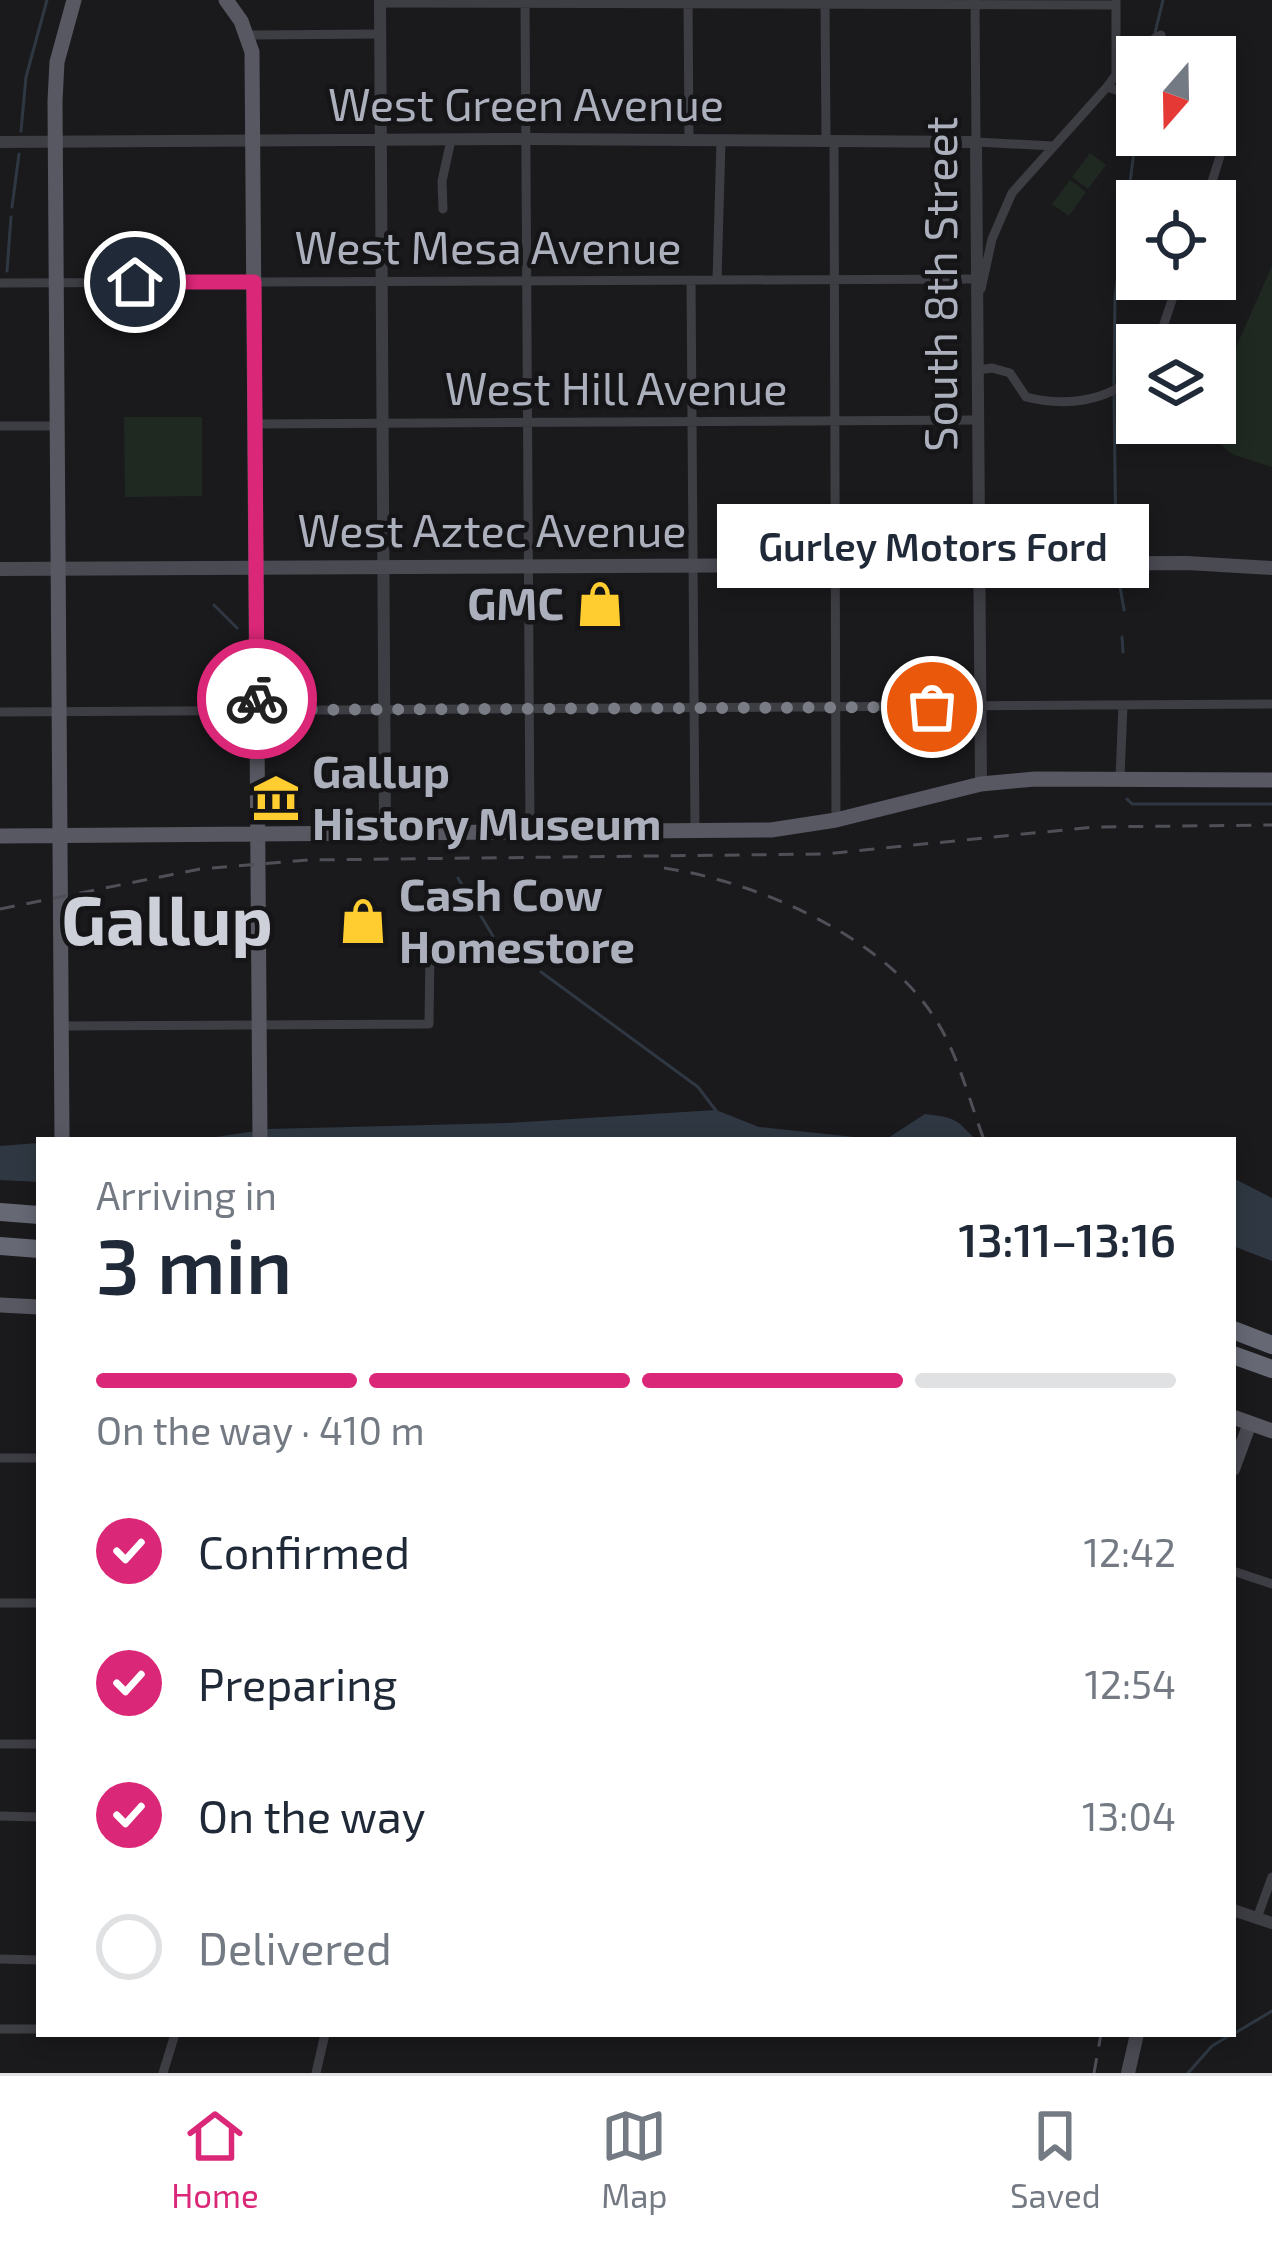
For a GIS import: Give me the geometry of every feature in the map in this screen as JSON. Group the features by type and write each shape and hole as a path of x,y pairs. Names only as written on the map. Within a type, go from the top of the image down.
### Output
{"highway":[{"path":"0,1212 36,1215"},
{"path":"0,1246 36,1249"},
{"path":"1236,1331 1272,1343"},
{"path":"1236,1356 1272,1369"}],"main road":[{"path":"62,1135 55,142 57,62 74,0"},
{"path":"226,0 252,52 260,1132"},
{"name":"West Aztec Avenue","path":"0,569 1186,563 1272,568"},
{"path":"0,836 771,830 836,820 981,784 1120,778 1272,780"},
{"path":"0,1305 36,1306"},
{"path":"1236,1418 1272,1431"},
{"path":"1236,1461 1250,1423"},
{"path":"1128,2073 1136,2037"}],"street":[{"path":"688,1 689,139"},
{"name":"South 8th Street","path":"975,1 981,784"},
{"path":"385,834 380,2 1116,3 1116,36"},
{"path":"525,2 530,834"},
{"path":"825,3 833,280 836,820"},
{"path":"244,28 377,34"},
{"path":"977,306 992,239 1012,193 1116,76"},
{"path":"1107,87 1116,90"},
{"name":"West Green Avenue","path":"0,142 689,139 1053,146"},
{"path":"443,208 442,181 451,140"},
{"path":"717,280 721,141"},
{"name":"West Mesa Avenue","path":"0,283 977,279"},
{"path":"691,280 695,833"},
{"path":"978,370 1010,373 1026,398 1042,401 1089,400 1116,388"},
{"name":"West Hill Avenue","path":"254,424 978,421"},
{"path":"0,426 57,426"},
{"path":"0,712 1272,704"},
{"path":"1120,778 1123,705"},
{"path":"62,1026 429,1024 430,951"},
{"path":"0,1458 36,1458"},
{"path":"1236,1572 1272,1584"},
{"path":"0,1603 36,1603"},
{"path":"0,1744 36,1744"},
{"path":"0,1816 36,1817"},
{"path":"1257,1918 1272,1877"},
{"path":"1236,1911 1272,1923"},
{"path":"0,1959 36,1960"},
{"path":"0,2029 36,2029"},
{"path":"163,2073 174,2037"},
{"path":"316,2073 324,2037"}],"shaded area":[{"path":"1090,153 1106,165 1088,189 1072,177"},
{"path":"1070,180 1086,192 1069,216 1052,204"},
{"path":"1272,266 1272,467 1232,454 1220,444 1236,444 1236,347"},
{"path":"124,417 202,417 202,496 125,497"},
{"path":"716,1110 759,1127 854,1137 216,1137 269,1129 507,1123"},
{"path":"925,1114 955,1121 973,1137 890,1137"},
{"path":"36,1143 36,1182 0,1180 0,1146"},
{"path":"1236,1180 1272,1198 1272,1261 1236,1247"}],"waterway":[{"path":"21,131 26,77 47,0"},
{"path":"1155,33 1163,0"},
{"path":"12,207 19,154"},
{"path":"1114,384 1115,297 1133,156"},
{"path":"7,271 11,217"},
{"path":"1114,394 1116,549"},
{"path":"1118,575 1124,610"},
{"path":"214,605 237,628"},
{"path":"1122,637 1123,652"},
{"path":"1127,799 1132,804 1272,804"},
{"path":"458,878 493,936"},
{"path":"541,972 698,1087 717,1112"},
{"path":"1236,2032 1272,2011"},
{"path":"1188,2073 1227,2037"}],"railway":[{"path":"0,909 200,869 308,860 824,854 1094,827 1272,825"},
{"path":"664,868 773,898 846,935 878,958 907,983 939,1026 983,1137"},
{"path":"1094,2073 1100,2037"}],"way so far":[{"path":"257,699 258,710 932,707"}],"place":[{"name":"GMC","path":"600,604"},
{"name":"Gurley Motors Ford","path":"932,707"},
{"name":"Gallup History Museum","path":"276,798"},
{"name":"Cash Cow Homestore","path":"363,921"}],"district":[{"name":"Gallup","path":"167,921"}],"route":[{"path":"135,282 254,282 257,699"}]}
